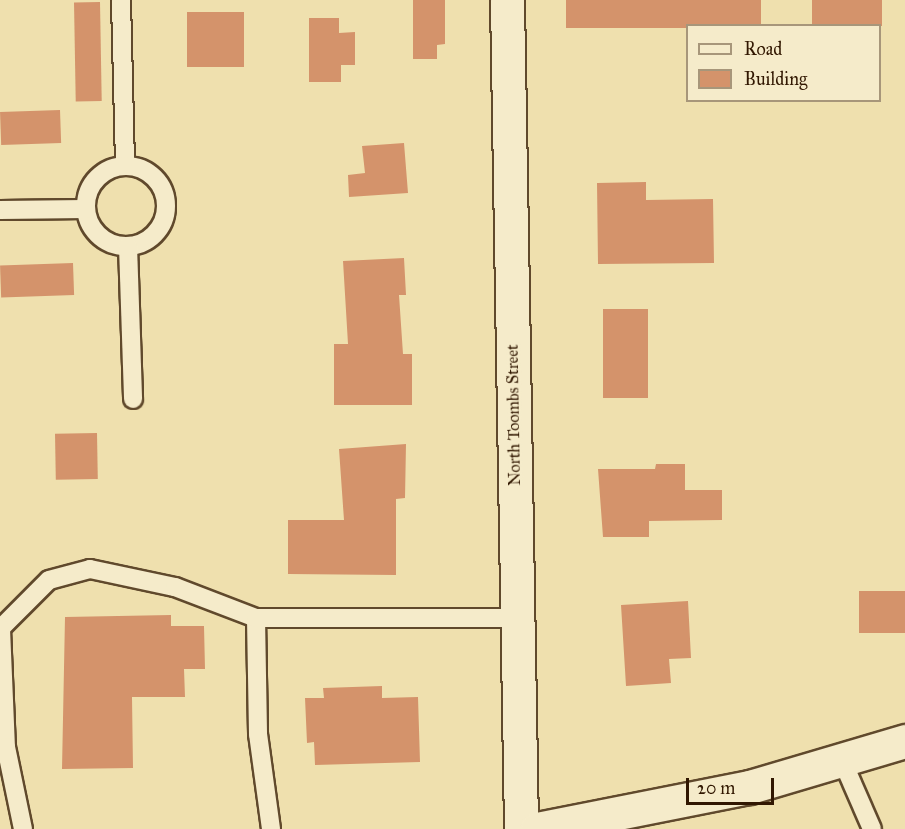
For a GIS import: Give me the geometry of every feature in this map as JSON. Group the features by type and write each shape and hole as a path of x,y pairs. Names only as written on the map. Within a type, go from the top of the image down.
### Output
{"street":[{"name":"North Toombs Street","path":"507,0 521,829"},
{"path":"537,829 750,787 905,741"}],"lane":[{"path":"121,0 125,166"},
{"path":"125,166 154,176 167,204 156,233 128,246 100,235 86,209 96,179 125,166"},
{"path":"0,210 86,209"},
{"path":"128,246 133,399"},
{"path":"23,829 3,755 0,629 49,580 90,569 175,587 256,618 517,618"},
{"path":"256,618 258,734 271,829"},
{"path":"842,760 872,829"}],"building":[{"path":"413,0 445,0 445,44 437,45 437,59 413,59"},
{"path":"566,0 761,0 761,24 686,24 686,28 566,28"},
{"path":"812,0 882,0 882,26 881,24 812,24"},
{"path":"74,2 100,2 102,101 76,101"},
{"path":"187,12 244,12 244,67 187,67"},
{"path":"309,18 339,18 339,33 355,32 355,65 341,65 341,82 309,82"},
{"path":"60,110 61,143 1,145 0,112"},
{"path":"404,143 408,193 349,197 348,175 365,173 362,146"},
{"path":"646,182 646,200 713,199 714,263 598,264 597,183"},
{"path":"404,258 406,295 399,295 403,354 412,354 412,405 334,405 334,344 348,344 343,261"},
{"path":"73,263 74,295 1,298 0,266"},
{"path":"603,309 648,309 648,398 603,398"},
{"path":"97,433 98,479 56,480 55,434"},
{"path":"406,444 405,498 396,499 396,575 288,574 288,520 344,520 339,449"},
{"path":"656,464 685,464 685,490 722,490 722,520 649,521 649,537 603,537 598,469 655,469"},
{"path":"859,591 905,591 905,633 859,633"},
{"path":"688,601 691,658 669,659 671,683 626,686 621,605"},
{"path":"171,615 171,626 204,626 205,669 184,669 185,697 132,697 133,768 62,769 65,617"},
{"path":"382,686 382,698 418,697 420,762 315,765 314,742 307,743 305,698 324,698 323,688"}]}
